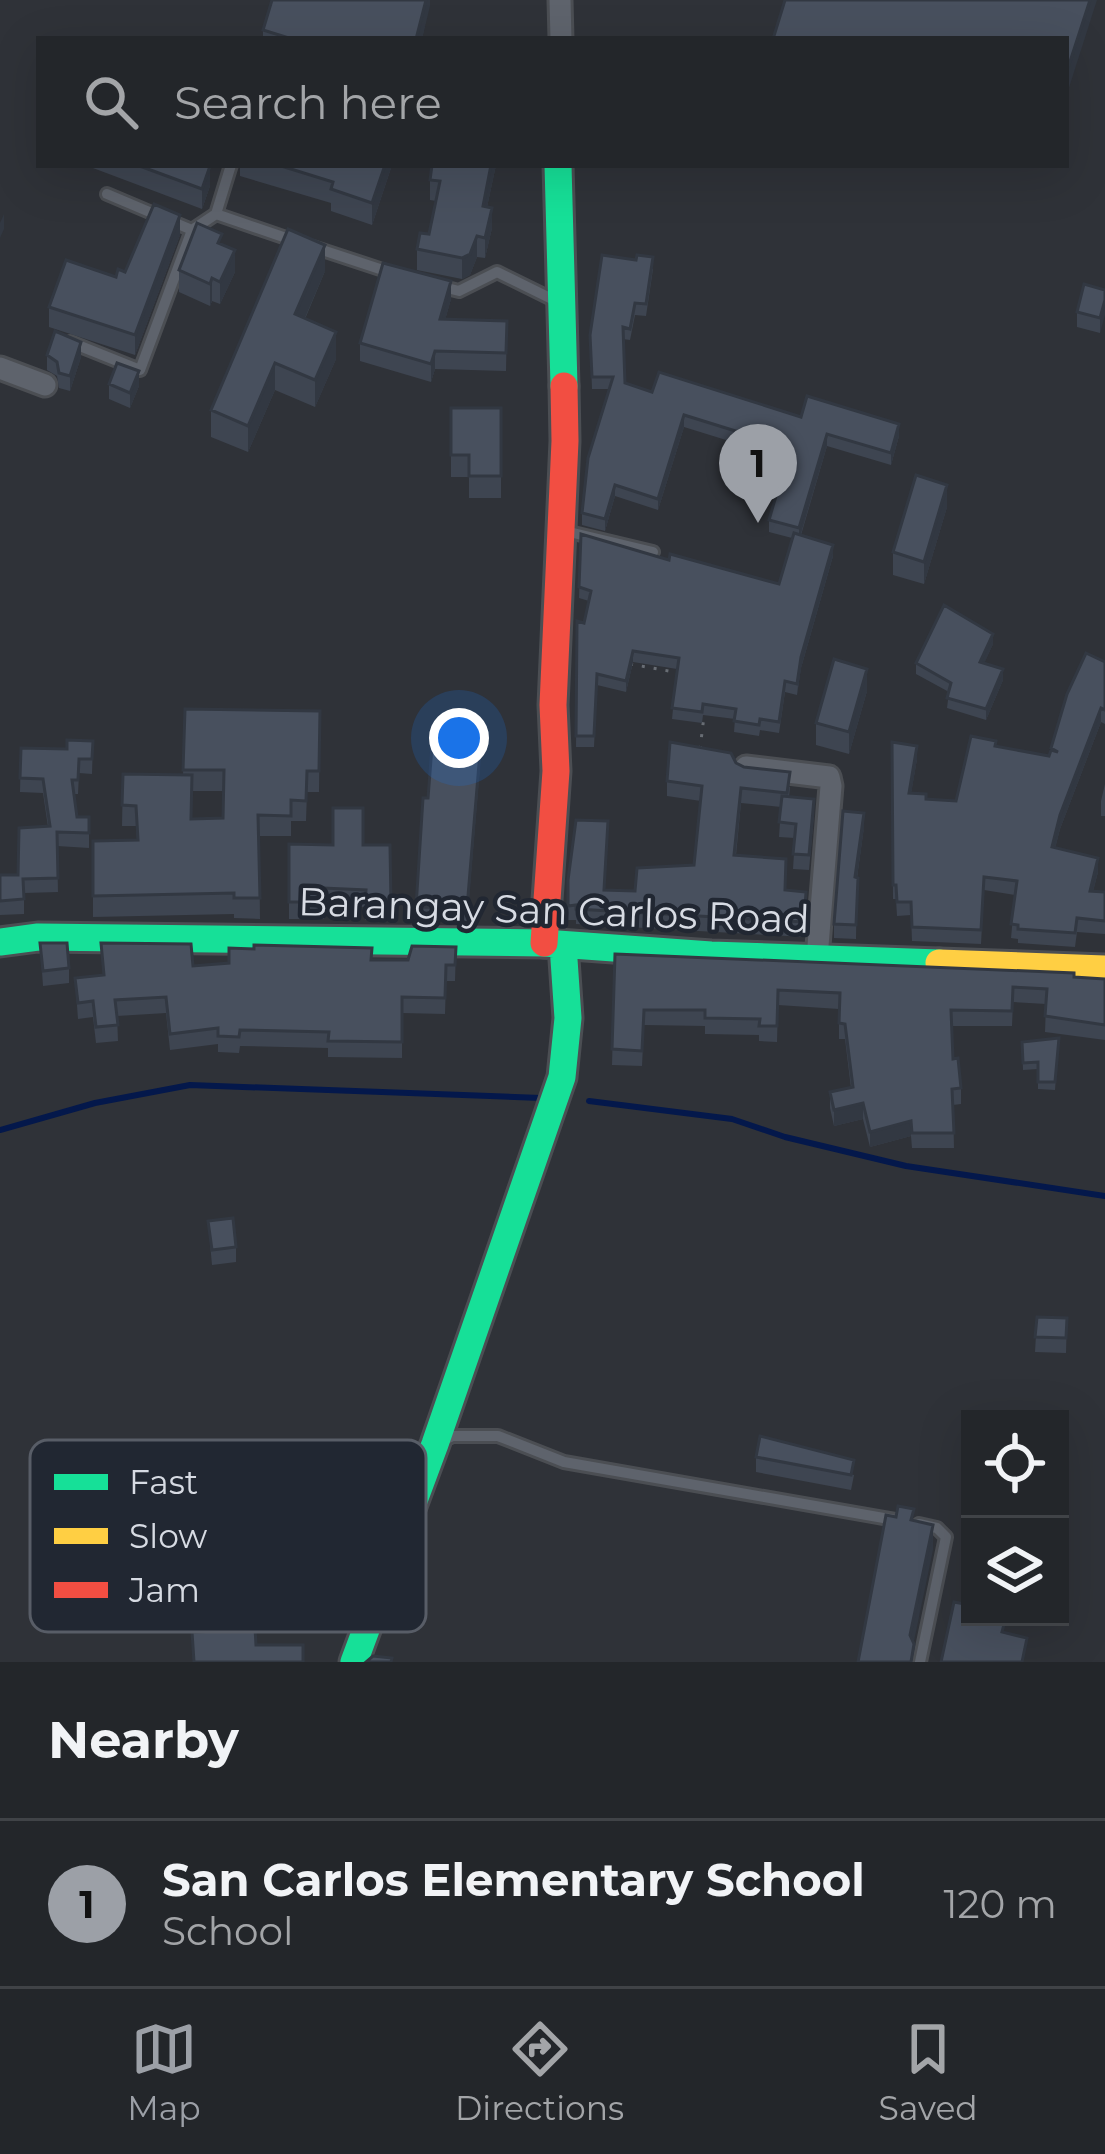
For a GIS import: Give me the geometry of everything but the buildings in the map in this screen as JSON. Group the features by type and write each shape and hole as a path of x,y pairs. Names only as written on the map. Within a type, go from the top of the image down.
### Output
{"street":[{"path":"560,0 561,36"},
{"path":"426,1468 562,1078 568,1018 554,944 553,705 565,441 558,168"},
{"path":"0,368 45,386"},
{"path":"746,767 829,777 817,958"},
{"name":"Barangay San Carlos Road","path":"0,942 38,937 554,944 1105,969"},
{"path":"354,1662 365,1632"}],"lane":[{"path":"58,337 140,370 192,230 215,214 230,168"},
{"path":"107,194 192,230"},
{"path":"215,214 404,277"},
{"path":"422,281 459,291 496,272 561,303"},
{"path":"562,530 653,552"},
{"path":"435,1444 453,1436 498,1436 564,1462 937,1528 946,1538 920,1662"}],"path":[{"path":"625,663 689,674"},
{"path":"699,756 707,698"}],"waterway":[{"path":"0,1130 95,1103 190,1085 541,1098"},
{"path":"589,1101 732,1119 906,1166 1105,1196"}],"traffic: fast":[{"path":"558,168 564,386"},
{"path":"0,942 38,937 544,943 939,963"},
{"path":"426,1468 562,1077 568,1018 563,945"},
{"path":"354,1662 365,1632"}],"traffic: slow":[{"path":"939,963 1105,969"}],"traffic: jam":[{"path":"544,943 556,771 553,705 564,386"}],"place":[{"name":"San Carlos Elementary School","path":"758,523"}]}
